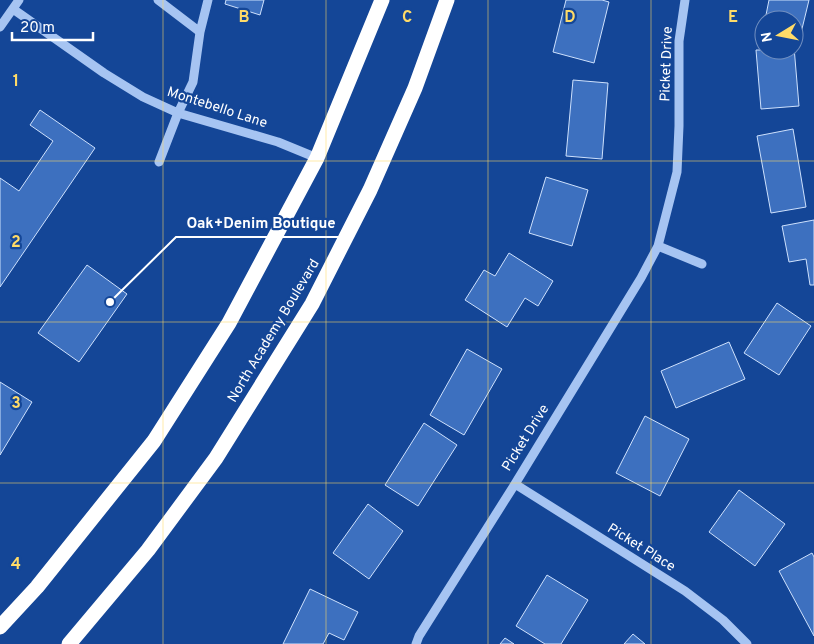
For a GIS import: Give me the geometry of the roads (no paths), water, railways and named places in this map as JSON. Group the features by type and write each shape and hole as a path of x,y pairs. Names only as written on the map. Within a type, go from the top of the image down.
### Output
{"highway":[{"path":"0,627 37,586 154,441 229,323 317,158 382,0"},
{"name":"North Academy Boulevard","path":"74,642 148,550 216,458 312,304 370,190 415,88 447,0"}],"street":[{"path":"0,27 19,0"},
{"path":"158,0 200,32"},
{"path":"159,162 178,113 193,82 200,32 208,0"},
{"name":"Picket Drive","path":"416,644 419,636 641,278 658,246 677,172 679,41 685,0"},
{"name":"Montebello Lane","path":"13,10 104,73 143,97 178,113 278,142 317,158"},
{"path":"658,246 702,264"},
{"name":"Picket Place","path":"515,484 685,592 722,620 747,644"}],"place":[{"name":"Oak+Denim Boutique","path":"110,302"}]}
